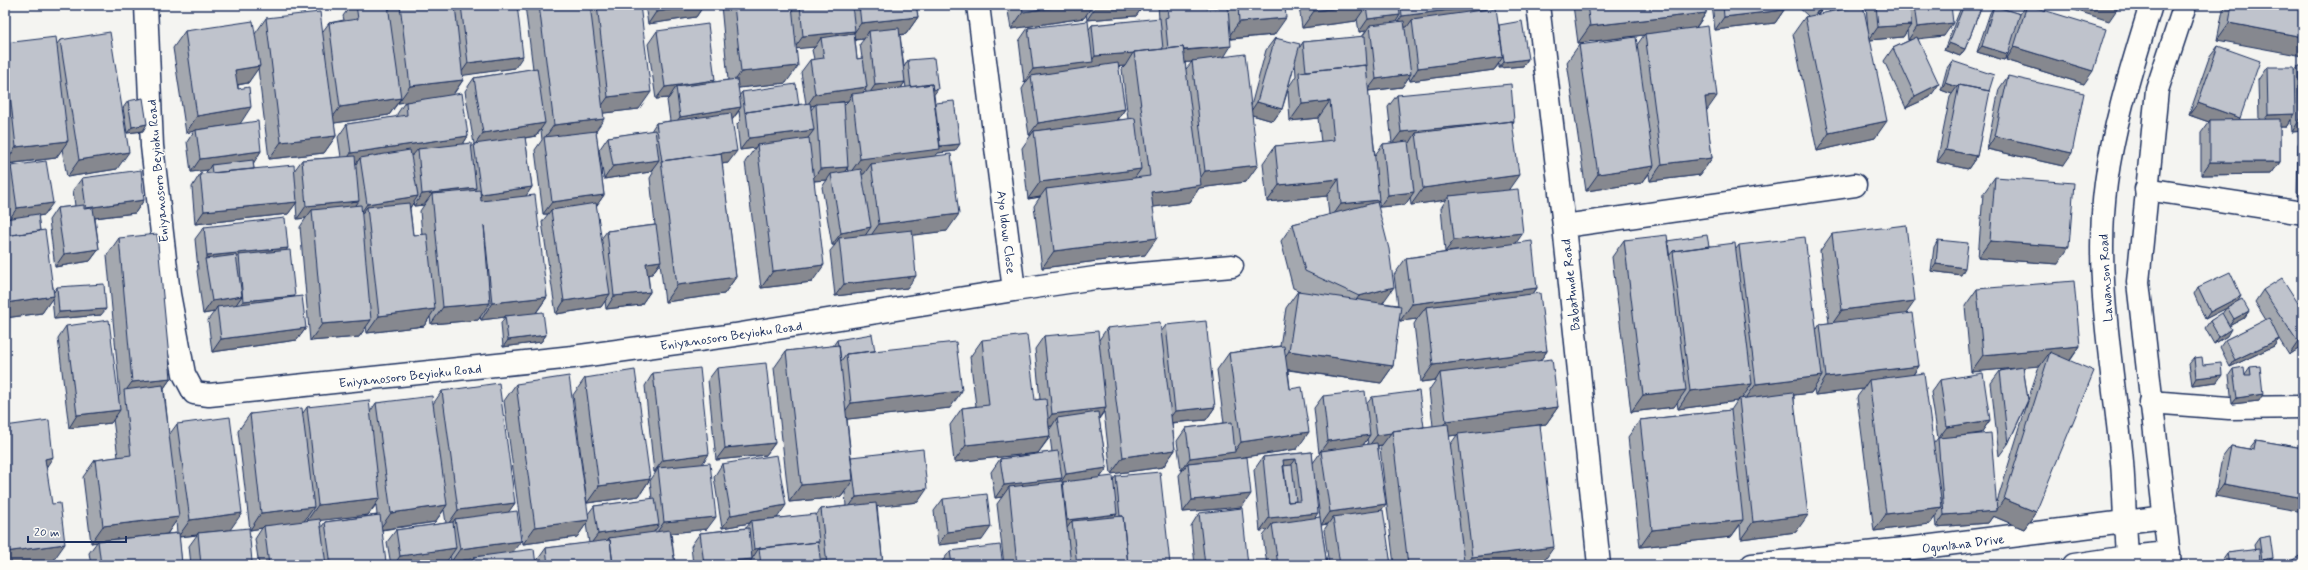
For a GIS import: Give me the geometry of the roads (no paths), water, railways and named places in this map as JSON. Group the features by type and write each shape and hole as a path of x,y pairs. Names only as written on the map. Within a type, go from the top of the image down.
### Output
{"street":[{"name":"Eniyanosoro Beyioku Road","path":"146,5 152,146 169,294 184,374 194,393 217,395 573,357 735,335 1014,290"},
{"name":"Ayo Idowu Close","path":"978,5 1014,290 1095,278 1232,266"},
{"name":"Babatunde Road","path":"1538,5 1564,226 1599,565"},
{"name":"Lawanson Road","path":"2128,561 2122,452 2108,340 2103,229 2106,184 2114,135 2151,5"},
{"path":"2074,565 2169,559 2150,402 2138,282 2157,90 2185,5"},
{"path":"1564,226 1855,185"},
{"path":"2146,189 2303,213"},
{"path":"2150,402 2230,408 2303,407"},
{"name":"Ogunlana Drive","path":"1752,565 1923,548 2126,523 2165,520"}]}
